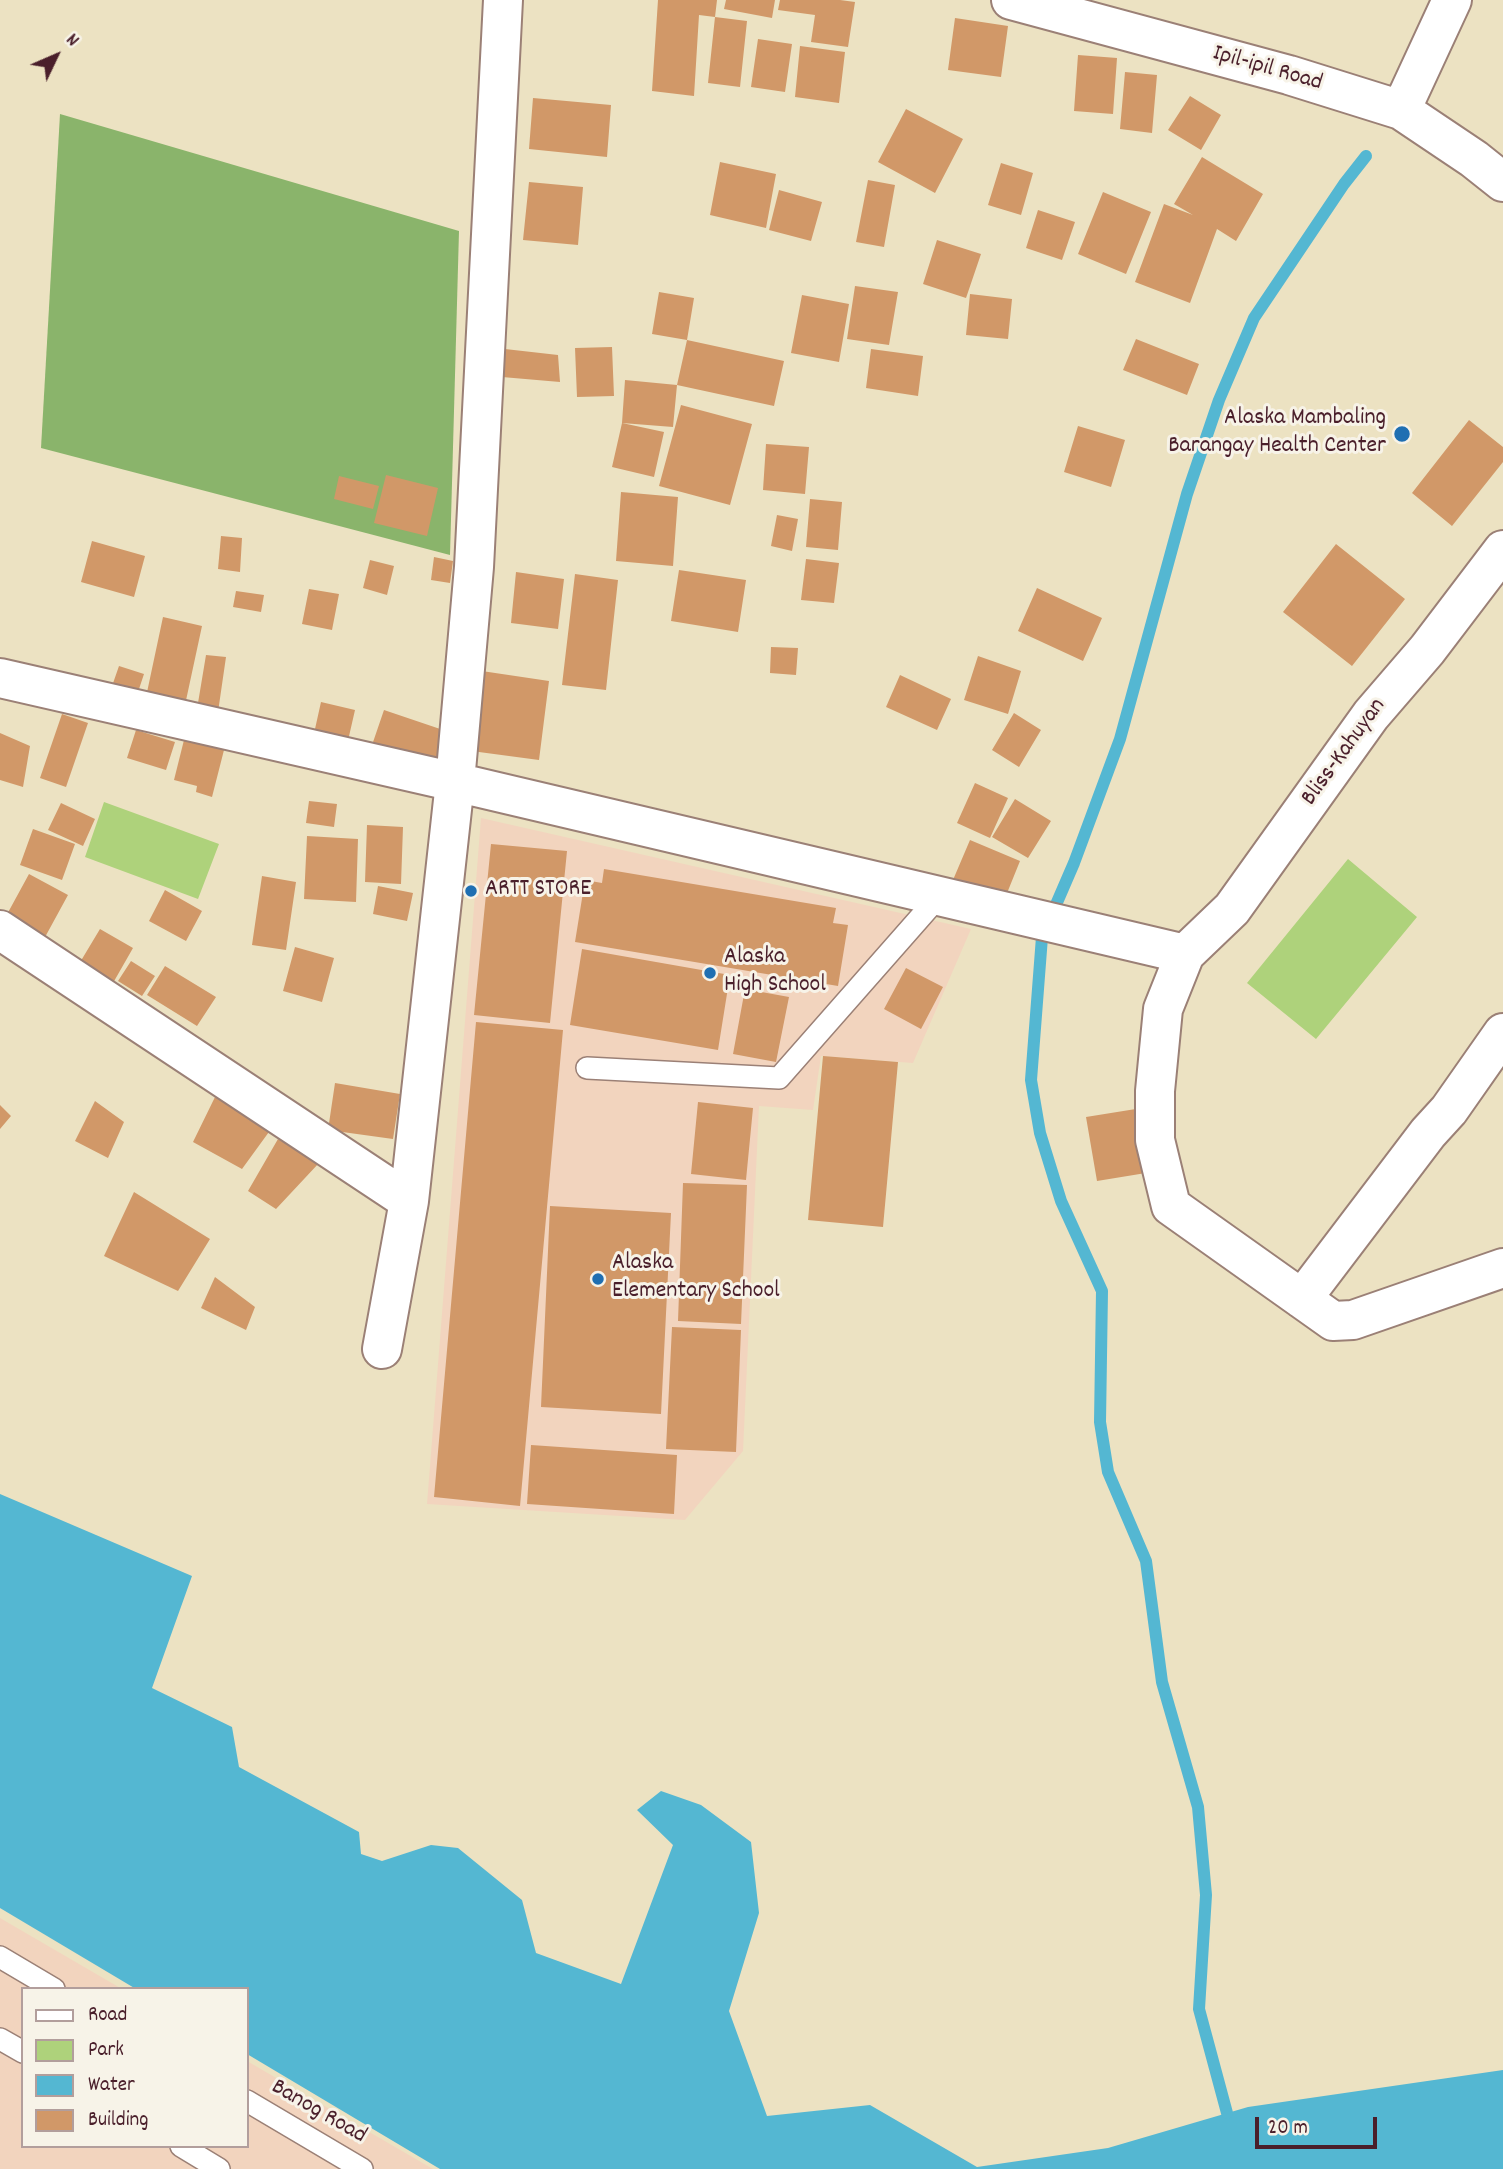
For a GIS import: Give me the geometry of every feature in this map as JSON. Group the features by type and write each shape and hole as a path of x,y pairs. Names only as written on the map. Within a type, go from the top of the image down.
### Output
{"street":[{"path":"382,1349 409,1200 455,782 474,567 503,0"},
{"path":"1401,110 1451,0"},
{"name":"Ipil-ipil Road","path":"1034,3 1289,75 1401,110 1503,182"},
{"name":"Bliss-Kahuyan","path":"1185,954 1232,909 1371,715 1427,650 1503,550"},
{"path":"0,678 1185,954 1163,1010 1154,1091 1155,1140 1171,1206 1333,1321 1353,1320 1503,1268"},
{"path":"0,930 409,1200"},
{"path":"1301,1299 1428,1133 1449,1110 1503,1033"}],"lane":[{"path":"587,1068 779,1078 940,895"},
{"path":"0,1957 51,1987"},
{"path":"0,2039 21,2051"},
{"name":"Banog Road","path":"248,2102 362,2169"},
{"path":"184,2148 219,2169"}],"shaded area":[{"name":"Alaska Elementary School","path":"481,818 971,929 913,1063 821,1056 813,1110 759,1106 743,1451 685,1520 427,1504"},
{"path":"0,1918 119,1987 21,1987 21,2148 248,2148 248,2062 433,2169 0,2169"}],"green space":[{"path":"60,114 459,231 450,555 41,448"},
{"path":"104,802 219,844 198,899 85,857"},
{"path":"1348,859 1417,917 1316,1039 1247,983"}],"water":[{"path":"0,1494 192,1576 152,1688 232,1727 239,1767 359,1832 361,1854 382,1861 431,1845 458,1848 522,1900 536,1953 621,1984 673,1845 637,1810 661,1791 701,1805 751,1842 759,1913 729,2011 767,2116 870,2105 977,2167 1108,2148 1248,2107 1503,2070 1503,2169 440,2169 248,2055 248,1987 133,1987 0,1908"}],"building":[{"path":"658,0 717,0 715,17 699,15 694,96 652,91"},
{"path":"726,0 775,0 772,18 724,9"},
{"path":"780,0 855,2 848,47 811,42 815,15 778,10"},
{"path":"715,17 747,21 740,87 708,83"},
{"path":"955,18 1008,26 1001,77 948,70"},
{"path":"758,39 792,44 785,92 751,87"},
{"path":"800,46 845,52 839,103 795,97"},
{"path":"1078,55 1117,58 1113,114 1074,111"},
{"path":"1125,72 1157,75 1152,133 1120,129"},
{"path":"1190,96 1221,115 1201,150 1168,130"},
{"path":"533,98 611,105 607,157 529,149"},
{"path":"906,109 963,139 935,193 878,162"},
{"path":"1202,157 1263,194 1236,241 1217,229 1190,303 1135,282 1164,204 1193,215 1174,204"},
{"path":"720,162 776,174 766,228 710,215"},
{"path":"1001,163 1033,173 1021,215 988,205"},
{"path":"868,180 895,185 884,247 856,242"},
{"path":"529,182 583,187 578,245 523,240"},
{"path":"779,190 822,202 811,241 769,230"},
{"path":"1103,192 1151,212 1126,274 1078,254"},
{"path":"1038,210 1075,222 1062,260 1026,248"},
{"path":"937,240 981,254 966,298 923,284"},
{"path":"855,286 898,292 889,345 847,339"},
{"path":"659,292 694,298 687,340 652,334"},
{"path":"970,294 1012,299 1008,339 966,335"},
{"path":"802,295 849,304 839,362 791,353"},
{"path":"1136,339 1199,364 1187,395 1123,370"},
{"path":"687,340 784,361 774,406 677,385"},
{"path":"612,347 614,396 577,397 575,348"},
{"path":"505,349 558,355 560,382 502,377"},
{"path":"871,349 923,356 918,396 866,388"},
{"path":"625,380 677,385 673,427 622,423"},
{"path":"681,405 752,424 730,505 659,486"},
{"path":"1469,420 1503,447 1503,462 1452,526 1412,493"},
{"path":"622,423 664,432 654,477 612,467"},
{"path":"1078,426 1125,440 1111,487 1064,472"},
{"path":"766,444 809,447 805,494 763,490"},
{"path":"386,475 438,488 427,536 374,523"},
{"path":"339,476 379,486 373,509 334,499"},
{"path":"621,492 678,497 673,566 616,561"},
{"path":"810,499 842,502 838,550 806,547"},
{"path":"777,515 798,519 792,551 771,546"},
{"path":"221,536 242,538 240,572 218,569"},
{"path":"92,541 145,556 134,597 81,582"},
{"path":"1336,544 1405,599 1352,666 1283,612"},
{"path":"434,557 453,561 450,583 431,580"},
{"path":"806,559 839,563 834,603 801,600"},
{"path":"370,560 394,566 387,595 363,588"},
{"path":"679,570 746,580 738,632 671,621"},
{"path":"516,572 564,579 558,629 511,623"},
{"path":"575,574 618,580 606,690 562,685"},
{"path":"1037,588 1102,618 1083,661 1018,631"},
{"path":"309,589 339,594 332,630 302,624"},
{"path":"236,591 264,595 261,612 233,607"},
{"path":"163,617 202,626 185,705 146,697"},
{"path":"771,647 798,648 796,675 770,673"},
{"path":"206,655 226,657 218,712 197,709"},
{"path":"978,656 1021,671 1008,714 964,700"},
{"path":"119,666 144,674 136,698 111,689"},
{"path":"475,670 549,681 539,760 464,750"},
{"path":"900,675 951,699 937,730 886,707"},
{"path":"321,702 355,710 347,745 313,738"},
{"path":"384,710 452,733 439,771 371,748"},
{"path":"1014,713 1041,730 1019,767 992,750"},
{"path":"62,714 88,723 66,787 40,778"},
{"path":"136,730 175,742 166,770 127,758"},
{"path":"0,733 30,746 23,787 0,780"},
{"path":"184,740 224,750 212,797 196,792 197,786 174,780"},
{"path":"975,783 1008,798 990,838 957,823"},
{"path":"1015,799 1051,821 1028,858 992,837"},
{"path":"309,801 337,804 334,827 306,823"},
{"path":"61,803 95,819 83,846 48,830"},
{"path":"367,825 403,827 401,884 365,882"},
{"path":"33,829 75,844 62,880 20,865"},
{"path":"307,836 358,839 356,902 304,899"},
{"path":"970,840 1020,861 1001,908 950,887"},
{"path":"491,844 567,851 550,1023 474,1015"},
{"path":"604,869 836,908 833,923 848,925 838,986 575,942 585,880 602,883"},
{"path":"29,874 68,895 44,939 5,918"},
{"path":"262,876 296,882 286,950 252,945"},
{"path":"378,886 413,893 407,921 373,914"},
{"path":"165,890 202,911 186,941 149,921"},
{"path":"100,929 133,948 113,983 79,964"},
{"path":"295,947 334,958 322,1002 283,991"},
{"path":"582,949 730,975 718,1050 570,1025"},
{"path":"131,961 155,976 142,996 118,981"},
{"path":"165,966 216,997 197,1026 147,995"},
{"path":"906,968 943,987 921,1029 884,1009"},
{"path":"745,989 789,997 776,1062 733,1054"},
{"path":"476,1022 563,1030 520,1506 434,1497"},
{"path":"823,1056 898,1062 883,1227 808,1220"},
{"path":"335,1083 400,1094 393,1139 328,1130"},
{"path":"215,1097 274,1125 242,1169 193,1142"},
{"path":"95,1101 124,1122 108,1158 75,1141"},
{"path":"698,1102 753,1108 746,1180 691,1174"},
{"path":"0,1105 11,1116 0,1129"},
{"path":"1142,1108 1152,1172 1097,1181 1086,1117"},
{"path":"278,1139 319,1163 276,1209 248,1191"},
{"path":"683,1183 747,1185 741,1324 678,1321"},
{"path":"134,1192 210,1239 178,1291 104,1256"},
{"path":"550,1206 671,1213 661,1414 541,1407"},
{"path":"215,1277 255,1307 246,1330 201,1308"},
{"path":"672,1327 741,1330 736,1452 666,1449"},
{"path":"531,1445 677,1455 674,1514 527,1504"}],"waterway":[{"path":"1227,2113 1199,2009 1206,1895 1198,1807 1162,1682 1146,1561 1108,1472 1100,1422 1102,1291 1061,1201 1040,1133 1031,1080 1042,937 1074,863 1120,739 1187,494 1219,400 1254,318 1344,184 1366,156"}],"place":[{"name":"Alaska Mambaling Barangay Health Center","path":"1402,434"},
{"name":"ARTT STORE","path":"471,891"},
{"name":"Alaska High School","path":"710,973"},
{"name":"Alaska Elementary School","path":"598,1279"}]}
